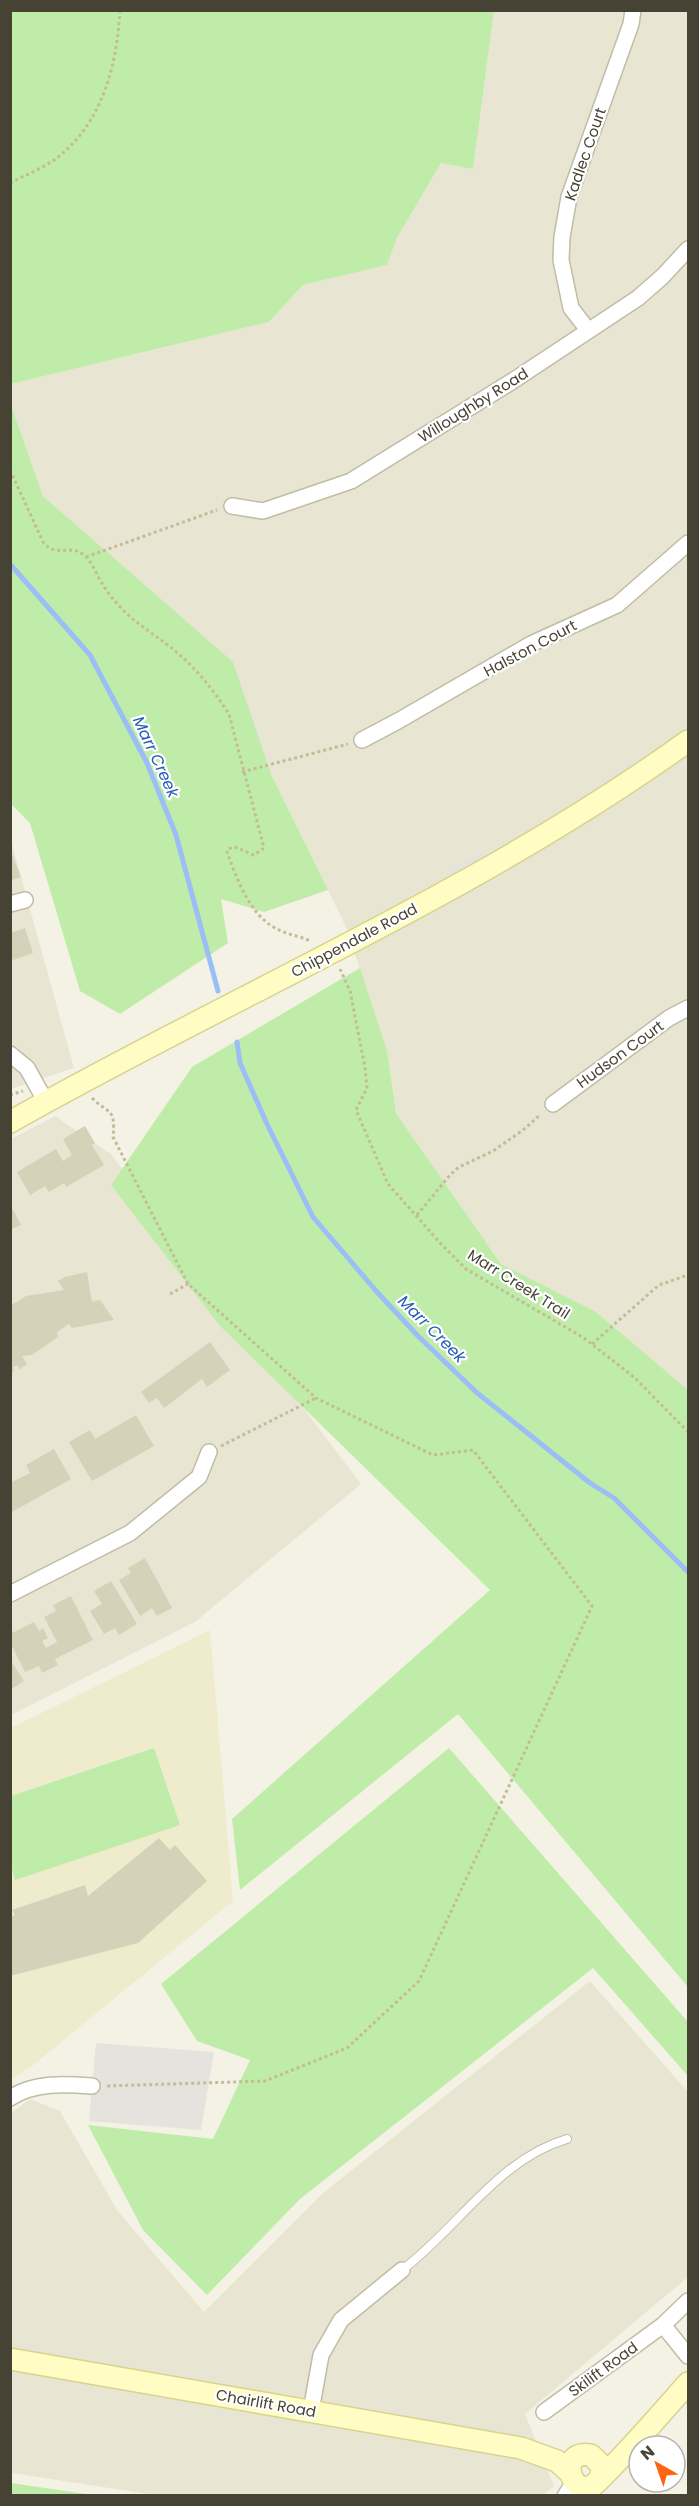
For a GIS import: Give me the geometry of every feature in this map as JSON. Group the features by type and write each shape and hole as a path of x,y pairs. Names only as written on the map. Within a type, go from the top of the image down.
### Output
{"street":[{"name":"Kadlec Court","path":"588,330 571,308 561,260 562,237 569,197 631,24 633,10"},
{"name":"Willoughby Road","path":"232,506 263,511 351,481 434,431 638,298 688,249"},
{"name":"Halston Court","path":"362,740 398,722 531,644 617,604 688,543"},
{"name":"Chippendale Road","path":"10,1122 505,860 628,784 688,741"},
{"name":"Hudson Court","path":"553,1104 669,1018 688,1008"},
{"path":"10,1054 27,1068 46,1102"},
{"path":"10,1594 130,1533 199,1477 209,1452"},
{"path":"10,2098 21,2091 58,2084 92,2086"},
{"path":"311,2411 321,2355 341,2320 402,2270"},
{"name":"Skilift Road","path":"544,2412 663,2325 688,2301"},
{"path":"663,2325 688,2356"},
{"name":"Chairlift Road","path":"10,2359 521,2448 553,2447 581,2473"},
{"path":"581,2473 618,2450 654,2422 688,2384"}],"lane":[{"path":"402,2270 421,2256 453,2223 528,2155 546,2145 567,2139"}],"path":[{"path":"10,183 62,155 83,132 104,99 119,37 120,10"},
{"path":"10,470 43,542 49,549 58,552 67,550 78,552 86,556 104,588 121,608 182,656 229,714 242,772 264,848 254,855 235,847 228,849 227,852 239,880 262,920 279,931 301,936 317,945"},
{"path":"86,556 232,506"},
{"path":"242,772 362,740"},
{"name":"Marr Creek Trail","path":"337,963 351,991 365,1067 367,1088 356,1110 388,1184 466,1269 592,1344 635,1378 688,1432"},
{"path":"10,1095 26,1090"},
{"path":"88,1094 93,1101 108,1109 111,1114 113,1137 188,1284 316,1398 433,1455 473,1450 592,1606 419,1981 348,2048 265,2081 92,2086"},
{"path":"417,1215 459,1167 493,1151 523,1130 553,1104"},
{"path":"592,1344 659,1285 688,1275"},
{"path":"170,1294 188,1284"},
{"path":"209,1452 316,1398"}],"shaded area":[{"path":"494,11 688,11 688,1390 595,1311 501,1264 396,1113 387,1050 346,927 272,776 233,663 43,496 11,405 11,384 269,322 303,285 387,265 397,238 441,163 473,168"},
{"path":"640,763 593,794 601,782 625,766"},
{"path":"10,837 74,1068 11,1089 10,1089"},
{"path":"482,852 496,852 447,879 453,867"},
{"path":"55,1116 111,1154 361,1484 195,1622 11,1715 11,1139"},
{"path":"210,1630 233,1901 32,2066 11,2079 11,1728"},
{"path":"590,1981 688,2092 688,2277 525,2414 554,2486 543,2495 155,2495 11,2473 10,2114 30,2099 60,2111 117,2210 204,2312 323,2193"},
{"path":"96,2043 214,2052 201,2130 89,2121"}],"green space":[{"path":"10,11 494,11 473,169 441,163 397,238 387,265 303,285 269,322 11,384"},
{"path":"11,405 43,496 233,662 272,776 328,890 264,912 221,899 228,943 120,1014 80,991 30,823 11,804"},
{"path":"360,968 387,1050 396,1113 501,1264 595,1311 688,1390 688,1987 458,1714 240,1890 232,1819 490,1590 220,1326 111,1185 192,1067"},
{"path":"154,1748 180,1825 15,1880 11,1865 11,1796"},
{"path":"449,1748 688,2022 688,2076 593,1968 300,2199 207,2295 143,2230 88,2125 213,2139 250,2060 197,2041 161,1984"},
{"path":"11,2483 93,2495 11,2495"}],"building":[{"path":"10,849 21,877 10,881"},
{"path":"25,928 33,953 10,961 10,933"},
{"path":"85,1126 95,1143 92,1145 104,1165 66,1187 64,1183 49,1192 45,1186 30,1195 17,1172 56,1149 63,1161 72,1155 63,1139"},
{"path":"10,1204 21,1225 10,1230"},
{"path":"87,1272 92,1302 100,1300 114,1320 72,1328 69,1324 57,1332 58,1337 32,1355 22,1356 27,1364 19,1370 18,1365 13,1367 14,1372 10,1373 10,1306 26,1296 64,1290 58,1281"},
{"path":"210,1342 230,1370 207,1387 202,1379 164,1408 157,1398 149,1403 141,1392"},
{"path":"136,1415 154,1446 92,1481 69,1442 90,1430 95,1439"},
{"path":"54,1449 71,1479 10,1513 10,1483 30,1473 26,1465"},
{"path":"145,1558 172,1608 157,1616 152,1608 140,1616 119,1580 131,1573 128,1568"},
{"path":"111,1581 137,1624 119,1635 115,1628 104,1634 90,1611 102,1604 94,1591"},
{"path":"71,1596 93,1640 55,1659 58,1665 42,1673 39,1666 25,1672 10,1642 10,1634 34,1622 39,1631 43,1628 48,1638 42,1641 46,1648 57,1642 44,1617 56,1611 53,1605"},
{"path":"10,1659 24,1681 10,1690"},
{"path":"159,1838 170,1850 175,1845 207,1881 138,1943 10,1976 10,1917 15,1915 12,1910 85,1885 88,1896"}],"waterway":[{"name":"Marr Creek","path":"10,564 90,655 147,763 176,835 218,991"},
{"name":"Marr Creek","path":"237,1042 240,1063 313,1217 417,1335 476,1392 590,1483 614,1498 688,1572"}]}
